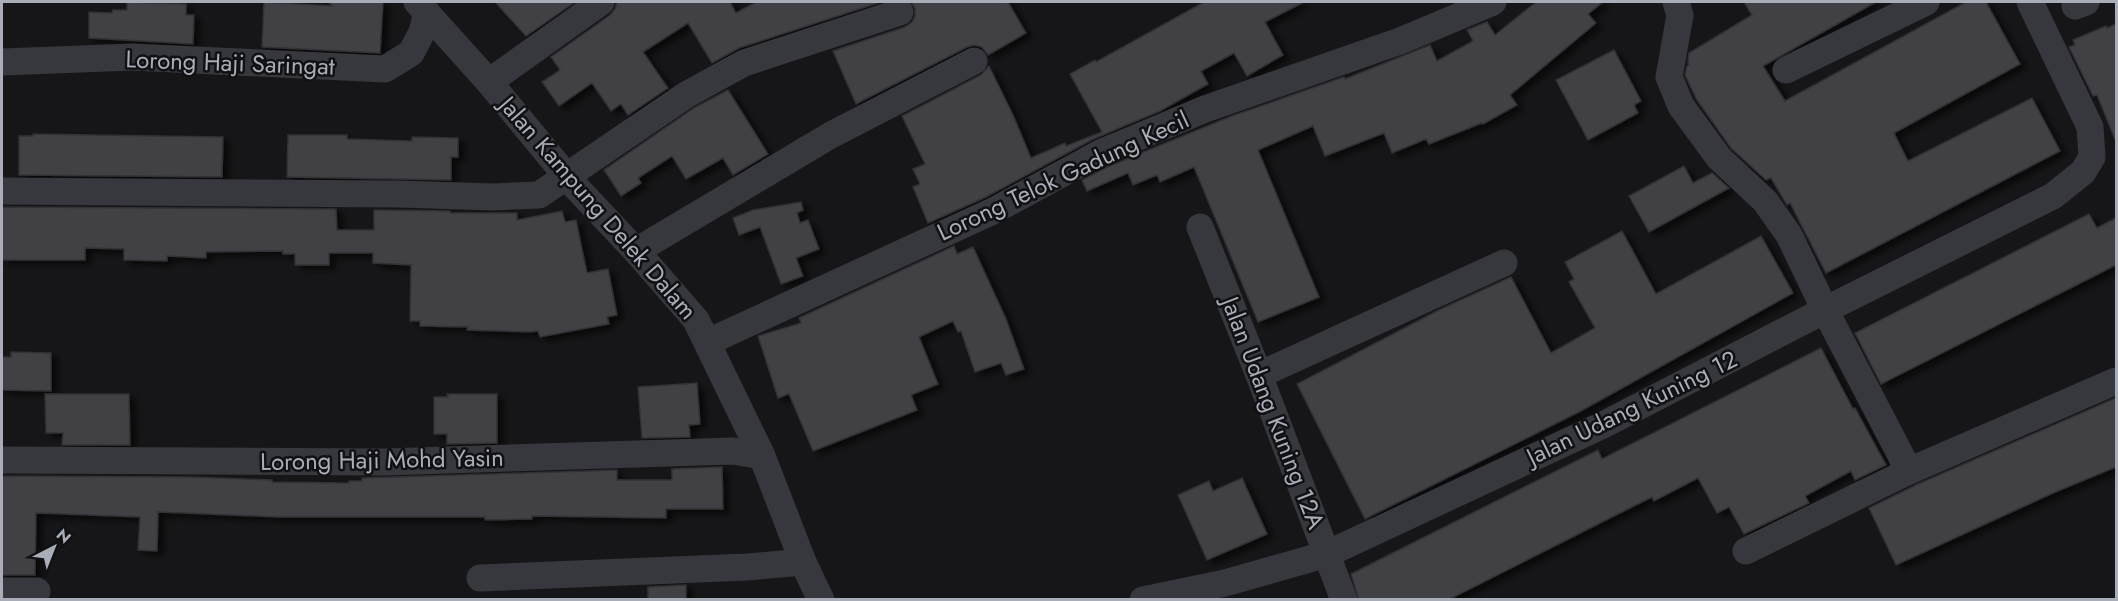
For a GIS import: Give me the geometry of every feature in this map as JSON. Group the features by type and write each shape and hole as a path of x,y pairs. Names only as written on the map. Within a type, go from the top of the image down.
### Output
{"street":[{"path":"489,82 601,2"},
{"name":"Lorong Telok Gadung Kecil","path":"708,342 993,211 1100,153 1205,109 1400,41 1493,2"},
{"path":"1676,2 1680,15 1669,77 1681,106 1719,158 1765,201 1789,235 1825,310 1909,471"},
{"path":"1786,70 1926,2"},
{"name":"Jalan Udang Kuning 12","path":"1143,600 1225,583 1327,554 1603,425 1825,310 2053,196 2084,172 2092,157 2090,127 2030,2"},
{"name":"Jalan Kampung Delek Dalam","path":"422,7 489,82 565,175 696,320 762,456 803,562 821,600"},
{"name":"Lorong Haji Saringat","path":"2,62 132,57 385,69 411,53 422,32 422,7"},
{"path":"2,191 493,197 539,195 565,175 686,95 744,63 900,12"},
{"path":"636,251 831,135 974,61"},
{"name":"Jalan Udang Kuning 12A","path":"1200,226 1260,375 1344,600"},
{"path":"1260,375 1504,263"},
{"path":"1746,551 1909,471 2116,381"},
{"name":"Lorong Haji Mohd Yasin","path":"2,460 384,462 732,451 762,456"},
{"path":"480,578 748,567 803,562"},
{"path":"2,591 37,591"}],"building":[{"path":"127,2 186,4 186,15 194,15 193,44 89,38 89,12 112,13 113,10 127,10"},
{"path":"264,2 332,6 328,2 383,2 380,53 262,47"},
{"path":"495,2 575,2 526,36"},
{"path":"617,2 730,2 736,13 756,2 881,2 739,48 712,63 688,23 643,52 668,88 628,115 621,104 611,111 592,83 559,106 542,82 560,70 551,57 610,15"},
{"path":"911,2 1008,2 1026,33 988,55 982,47 974,45 967,47 856,104 833,51 905,27 912,22 915,16 915,8"},
{"path":"1204,2 1304,2 1265,22 1283,55 1247,76 1234,53 1201,71 1208,84 1160,111 1093,139 986,197 928,223 913,187 920,184 913,169 925,164 902,116 981,75 989,66 1031,158 1065,143 1066,146 1102,132 1070,74"},
{"path":"1536,2 1603,2 1588,14 1596,23 1510,95 1517,105 1483,124 1429,144 1426,139 1392,153 1384,133 1325,156 1313,126 1258,150 1319,297 1258,322 1194,167 1160,182 1157,175 1133,185 1128,173 1087,191 1082,180 1107,167 1232,116 1344,77 1345,79 1430,45 1437,61 1473,41 1467,30 1487,22 1495,35"},
{"path":"1744,2 1876,2 1763,66 1785,101 1966,2 1986,2 2020,64 1894,133 1908,161 2032,98 2060,151 1826,273 1790,203 1787,205 1771,178 1766,180 1731,148 1697,100 1685,75 1689,65 1689,53 1752,15"},
{"path":"2116,24 2116,142 2097,95 2093,96 2069,47 2075,45 2073,40"},
{"path":"1614,50 1641,101 1634,105 1638,113 1588,140 1556,80"},
{"path":"728,90 768,154 733,175 723,158 686,179 672,156 638,178 641,183 621,196 604,170 694,108"},
{"path":"33,134 223,137 222,177 19,175 19,136 33,136"},
{"path":"288,135 347,135 347,139 412,141 412,137 458,138 458,157 451,157 451,180 287,177"},
{"path":"1684,166 1693,183 1712,173 1729,188 1649,232 1629,196"},
{"path":"801,202 803,210 797,213 800,223 808,220 819,249 796,258 803,276 781,284 760,227 739,235 733,218 753,210"},
{"path":"2,207 336,209 337,230 374,230 374,210 517,213 517,220 562,211 565,222 576,220 587,273 608,269 617,315 607,317 609,324 540,337 538,331 467,330 468,327 420,326 420,321 410,321 411,265 373,263 373,253 329,253 329,265 295,265 295,254 283,254 283,251 206,252 206,258 167,256 167,261 124,260 124,249 85,248 85,260 2,260"},
{"path":"2089,214 2097,228 2116,218 2116,265 1881,384 1855,333"},
{"path":"1622,231 1656,294 1761,236 1793,293 1579,412 1365,519 1297,384 1439,310 1511,277 1551,353 1595,328 1569,282 1574,279 1565,262"},
{"path":"954,246 957,254 973,247 1006,319 1024,369 1006,375 1001,363 975,372 961,331 958,332 953,321 919,337 938,384 911,395 917,410 813,451 789,394 778,398 758,336 801,323 799,318"},
{"path":"1821,348 1886,465 1855,480 1851,471 1805,496 1809,503 1744,534 1729,507 1717,513 1698,478 1654,501 1652,497 1448,600 1359,600 1351,574 1598,450 1602,459"},
{"path":"11,352 51,353 51,391 2,390 2,357 11,357"},
{"path":"697,383 700,424 689,425 690,437 642,438 638,387"},
{"path":"45,394 129,394 130,445 62,445 63,433 46,433"},
{"path":"447,394 497,394 497,443 447,444 447,434 434,434 434,397 448,397"},
{"path":"2116,398 2116,467 2053,493 1896,565 1869,508 1916,485"},
{"path":"722,467 723,509 666,509 666,518 532,516 532,519 485,520 485,517 278,517 158,512 157,551 138,550 140,517 36,513 35,575 2,575 2,476 189,477 272,480 272,482 349,483 349,481 362,481 362,478 617,470 617,480 672,480 672,469"},
{"path":"1242,478 1267,534 1207,560 1178,495 1209,481 1213,491"},
{"path":"686,585 686,600 648,600 648,587"}]}
